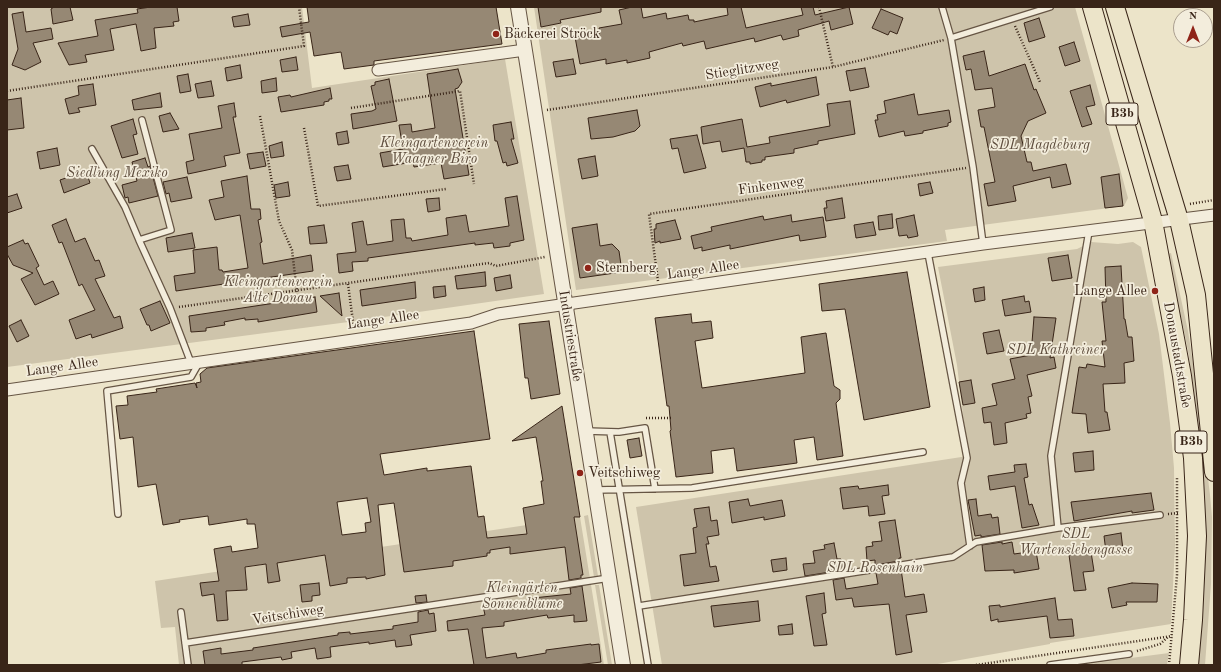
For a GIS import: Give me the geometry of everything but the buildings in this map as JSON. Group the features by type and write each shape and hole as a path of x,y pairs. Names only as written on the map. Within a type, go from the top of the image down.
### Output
{"main road":[{"name":"Donaustadtstraße","path":"1092,7 1152,221 1182,376 1194,458 1197,536 1193,620 1189,665"},
{"name":"Donaustadtstraße","path":"1115,7 1183,213 1196,296 1214,472"}],"street":[{"name":"Industriestraße","path":"518,7 623,665"},
{"path":"378,70 525,50"},
{"name":"Lange Allee","path":"7,390 470,323 498,314 565,304 983,244 1089,231 1152,221 1183,213 1214,215"}],"lane":[{"path":"942,7 951,38 973,167 983,244"},
{"path":"951,38 1050,7"},
{"path":"139,240 171,230 142,120"},
{"path":"92,149 124,207 195,363 191,377 107,391 118,514"},
{"path":"1058,528 1051,456 1089,231"},
{"path":"928,253 967,458 961,483 970,546"},
{"path":"586,431 610,432 645,428 655,489"},
{"path":"610,432 648,665"},
{"path":"595,490 692,488 922,452"},
{"path":"639,606 953,557 976,542 1058,528 1160,515"},
{"name":"Veitschiweg","path":"185,643 609,578"},
{"path":"181,612 188,665"},
{"path":"1050,665 1129,654"}],"path":[{"path":"7,91 304,46 299,7"},
{"path":"819,7 833,66"},
{"path":"1012,19 1040,82"},
{"name":"Stieglitzweg","path":"535,112 833,66 951,38"},
{"path":"351,108 460,92 474,184"},
{"path":"260,116 279,221 292,250 297,292"},
{"path":"304,128 318,206 446,189"},
{"name":"Finkenweg","path":"659,291 649,214 973,167"},
{"path":"1183,213 1190,203 1214,200"},
{"path":"170,308 297,292 489,263 496,266 540,258 557,253"},
{"path":"348,284 354,323"},
{"path":"1169,665 1177,575 1177,471"},
{"path":"976,665 1172,636"},
{"path":"1129,654 1160,644 1168,637"}],"green space":[{"path":"7,7 302,7 312,88 505,59 544,294 356,321 7,367"},
{"name":"SDL Magdeburg","path":"534,7 1075,7 1128,198 1124,206 945,230 947,241 576,290"},
{"path":"1091,242 1118,244 1133,242 1141,247 1159,334 1174,468 1175,546 1171,624 1050,643 932,665 662,665 636,507 968,456 957,365 938,267 1077,249"},
{"path":"1171,253 1188,331 1199,402 1212,517 1211,584 1205,665 1198,665 1203,593 1201,459 1195,399 1188,351 1168,254"},
{"path":"588,515 598,576 594,577 584,516"},
{"name":"Kleingärten Sonnenblume","path":"580,517 604,665 179,665 175,627 161,628 155,581"},
{"path":"595,585 599,585 612,665 608,665"},
{"path":"1169,653 1167,665 1083,665 1123,659"}],"place":[{"name":"Bäckerei Ströck","path":"496,34"},
{"name":"Sternberg","path":"588,268"},
{"name":"Lange Allee","path":"1155,291"},
{"name":"Veitschiweg","path":"580,473"}],"park label":[{"name":"Kleingartenverein Waagner Biro","path":"434,152"},
{"name":"Siedlung Mexiko","path":"117,173"},
{"name":"Kleingartenverein Alte Donau","path":"278,290"},
{"name":"SDL Kathreiner","path":"1056,350"},
{"name":"SDL Wartenslebengasse","path":"1076,542"},
{"name":"SDL Rosenhain","path":"875,568"}]}
